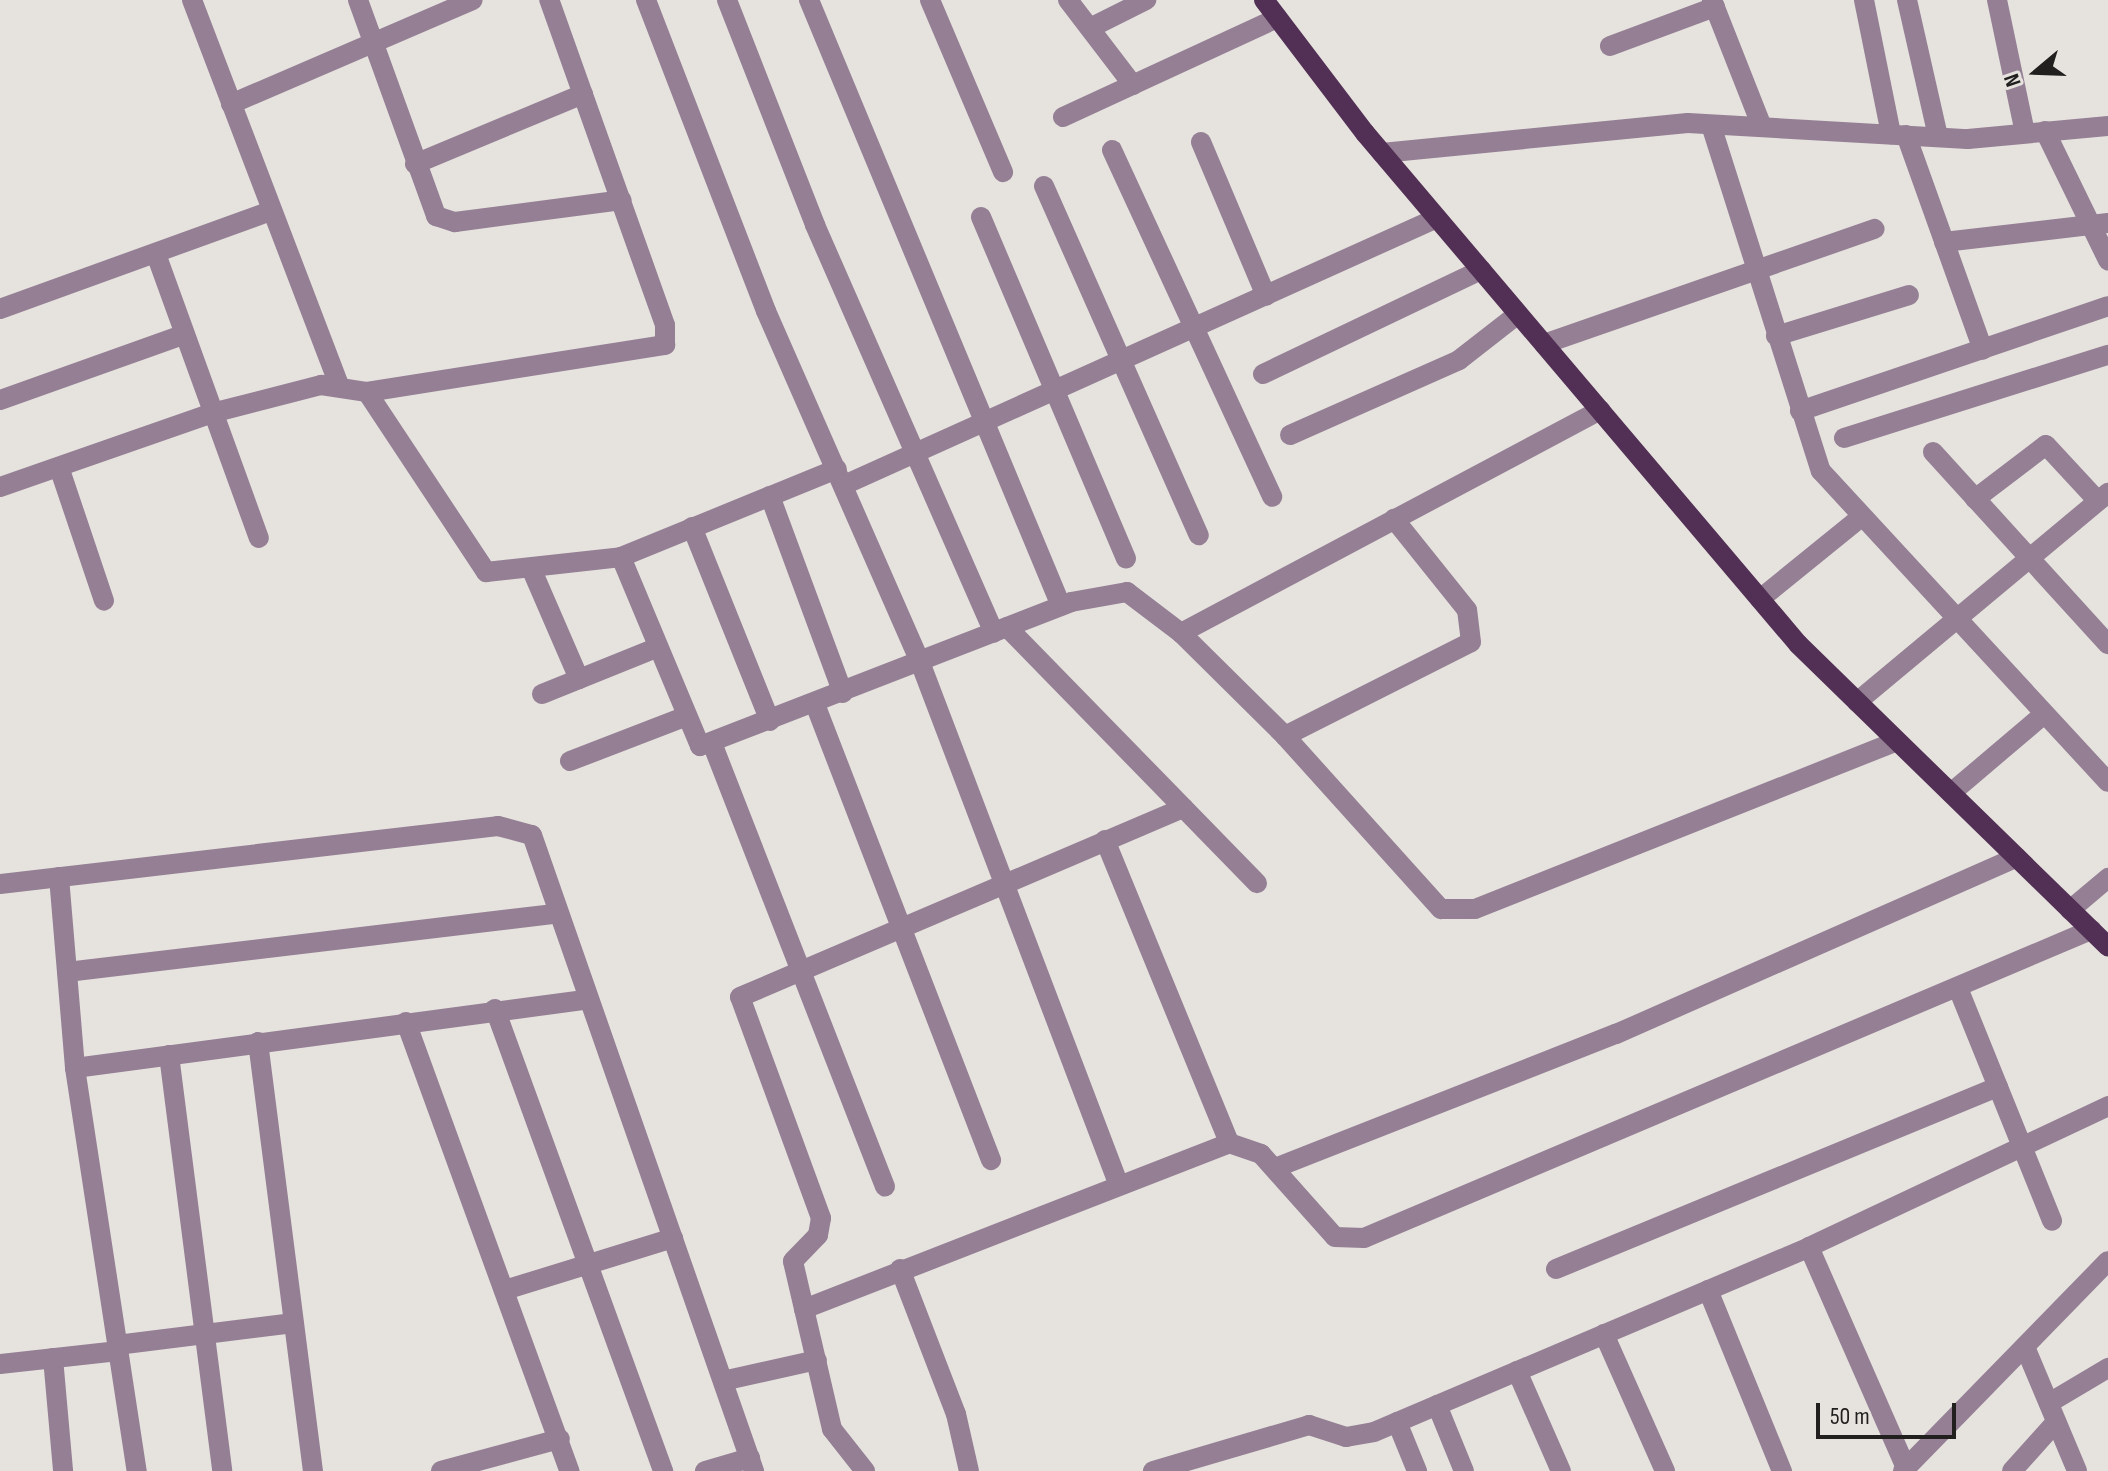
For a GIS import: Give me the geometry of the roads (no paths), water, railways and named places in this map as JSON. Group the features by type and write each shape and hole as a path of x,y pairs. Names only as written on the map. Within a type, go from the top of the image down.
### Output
{"main road":[{"path":"1264,0 1382,153 1760,599 1895,742 2108,946"}],"street":[{"path":"192,0 339,384"},
{"path":"358,0 430,207 446,221 622,200"},
{"path":"231,104 473,0"},
{"path":"0,487 212,413 339,384 367,392 665,345 665,325 549,0"},
{"path":"646,0 920,662 1006,881 1118,1183"},
{"path":"727,0 916,454 1001,630 1257,883"},
{"path":"809,0 1061,606"},
{"path":"930,0 1003,172"},
{"path":"1068,0 1133,85"},
{"path":"1090,28 1146,0"},
{"path":"1864,0 1899,135 1944,242 1983,350"},
{"path":"1907,0 1938,137"},
{"path":"1997,0 2035,132 2099,224 2108,260"},
{"path":"1610,46 1714,2 1762,127"},
{"path":"1063,117 1277,18"},
{"path":"415,164 583,94"},
{"path":"1382,153 1711,125 1938,137 2108,126"},
{"path":"1711,125 1755,272 1821,471 1952,621 2108,782"},
{"path":"1201,142 1266,296"},
{"path":"1112,150 1272,497"},
{"path":"1044,186 1199,535"},
{"path":"0,309 271,211"},
{"path":"981,217 1126,558"},
{"path":"367,392 409,448 478,567 531,568 621,557 770,496 916,454 1437,218"},
{"path":"1944,242 2099,224"},
{"path":"1544,344 1875,229"},
{"path":"156,254 259,538"},
{"path":"1263,374 1481,270"},
{"path":"1776,336 1909,295"},
{"path":"1800,411 2108,306"},
{"path":"1290,435 1459,360 1518,314"},
{"path":"0,400 185,334"},
{"path":"1844,438 2108,355"},
{"path":"1181,633 1600,410"},
{"path":"1857,702 2026,557 2104,499 2046,445 1975,499"},
{"path":"1933,452 2026,557 2105,635"},
{"path":"59,467 104,601"},
{"path":"770,496 843,693"},
{"path":"1760,599 1860,518"},
{"path":"1285,736 1471,642 1467,610 1394,519"},
{"path":"692,527 770,721"},
{"path":"621,557 698,745 712,743 815,704 1061,606 1127,592 1181,633 1285,736 1430,903 1456,911 1475,909 1895,742"},
{"path":"531,568 579,679"},
{"path":"542,694 656,648"},
{"path":"815,704 991,1160"},
{"path":"1951,793 2043,715"},
{"path":"570,761 684,717"},
{"path":"712,743 885,1186"},
{"path":"865,1471 832,1429 794,1255 818,1235 821,1218 738,1004 747,990 1183,808"},
{"path":"0,884 513,826 538,844 584,1000 727,1380 752,1464 705,1471"},
{"path":"1105,840 1229,1143"},
{"path":"1275,1168 1616,1034 2017,857"},
{"path":"59,877 75,1068 137,1471"},
{"path":"2070,910 2108,878"},
{"path":"67,972 557,914"},
{"path":"804,1309 1118,1183 1229,1143 1261,1154 1335,1237 1364,1238 2091,930"},
{"path":"1958,988 2052,1221"},
{"path":"75,1068 495,1009 584,1000"},
{"path":"495,1009 663,1471"},
{"path":"406,1022 560,1439 569,1471"},
{"path":"258,1042 313,1471"},
{"path":"169,1055 222,1471"},
{"path":"1556,1269 1998,1087"},
{"path":"1153,1471 1309,1425 1360,1437 1809,1247 2108,1106"},
{"path":"505,1290 673,1238"},
{"path":"1809,1247 1905,1470 2108,1261"},
{"path":"900,1269 956,1414 969,1471"},
{"path":"1708,1290 1782,1471"},
{"path":"0,1364 294,1323"},
{"path":"1604,1334 1665,1471"},
{"path":"2025,1347 2077,1471"},
{"path":"53,1358 63,1471"},
{"path":"727,1380 817,1360"},
{"path":"2012,1471 2052,1413 2108,1368"},
{"path":"1517,1371 1561,1471"},
{"path":"1437,1405 1464,1471"},
{"path":"1397,1422 1417,1471"},
{"path":"441,1471 560,1439"}]}
